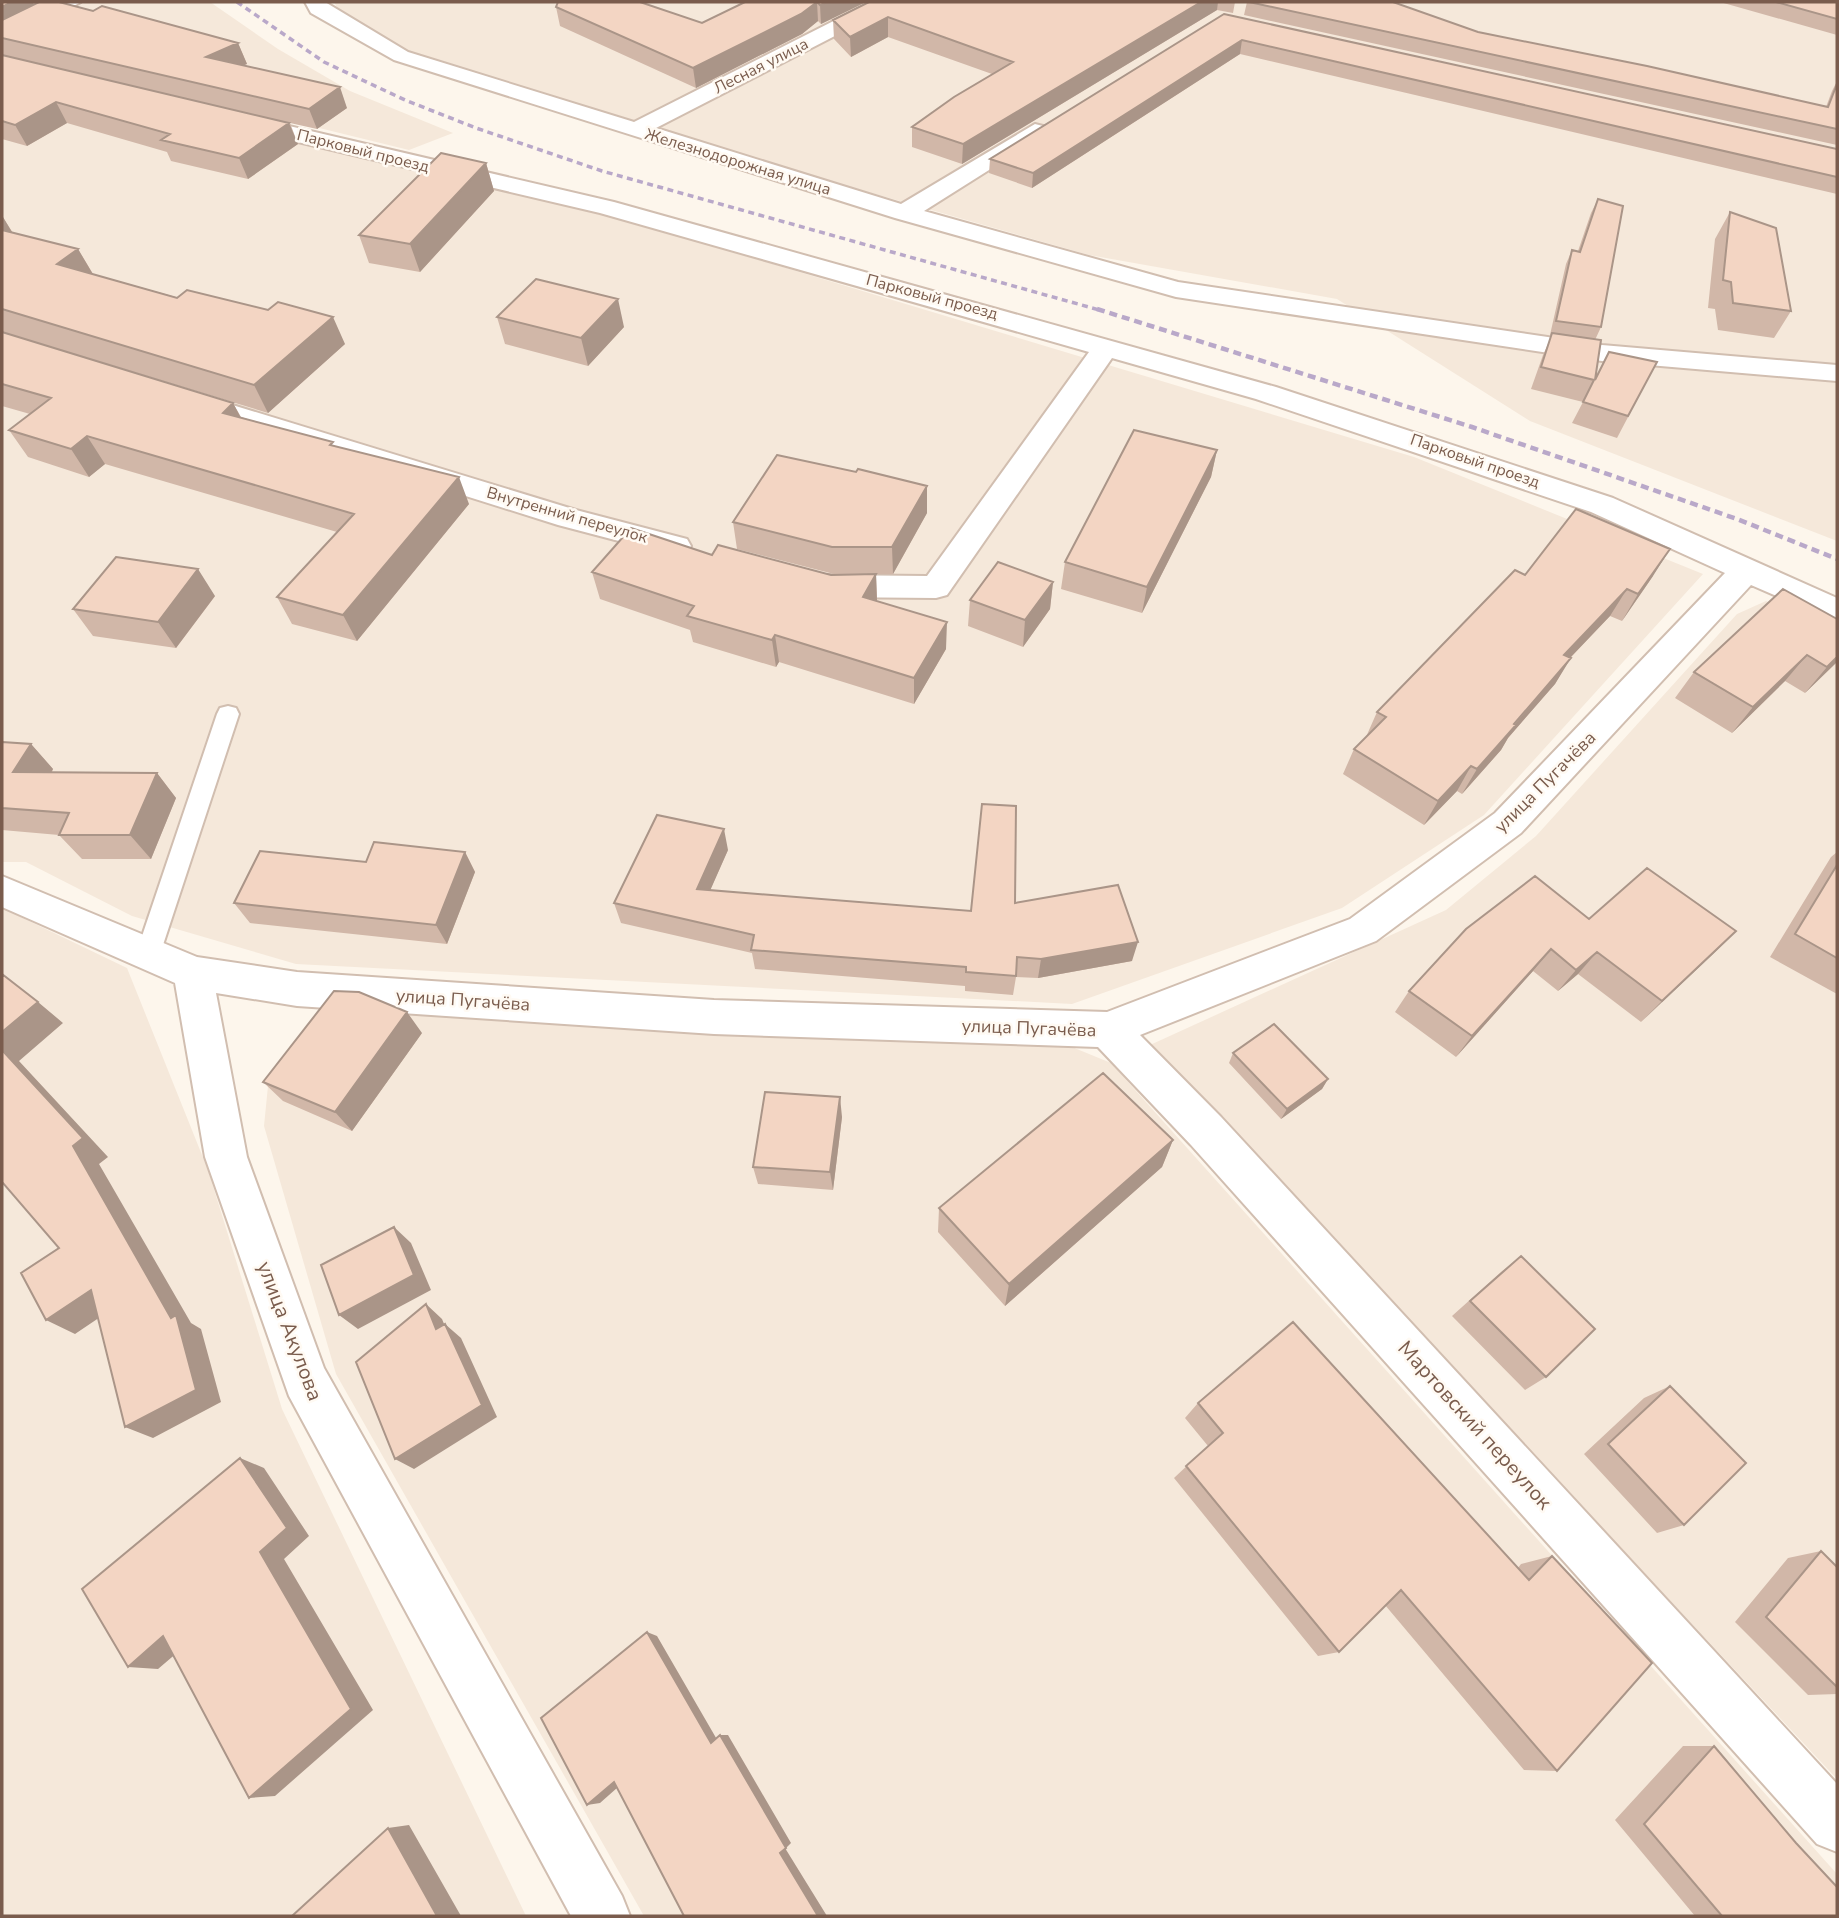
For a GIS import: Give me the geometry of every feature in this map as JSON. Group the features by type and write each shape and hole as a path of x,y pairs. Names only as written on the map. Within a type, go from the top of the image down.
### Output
{"street":[{"name":"Железнодорожная улица","path":"315,2 318,9 401,56 904,213 1176,289 1602,353 1837,373"},
{"name":"Лесная улица","path":"635,130 886,2"},
{"name":"Парковый проезд","path":"218,116 606,207 1107,346 1402,436 1590,501 1837,611"},
{"path":"904,213 1055,119"},
{"path":"794,578 834,588 936,587 1107,346"},
{"name":"Внутренний переулок","path":"160,391 569,517 702,553"},
{"name":"улица Пугачёва","path":"193,974 297,989 714,1017 1108,1030 1363,930 1508,824 1746,569"},
{"path":"2,891 193,974"},
{"name":"улица Акулова","path":"193,974 226,1157 305,1380 602,1916"},
{"name":"Мартовский переулок","path":"1108,1030 1206,1131 1837,1824"}],"lane":[{"path":"2,41 75,2"},
{"path":"148,954 228,714"}],"shaded area":[{"path":"86,2 210,2 278,49 350,91 453,133 409,150 2,50 2,45"},
{"path":"334,2 1837,2 1837,541 1530,421 1337,299 1089,255 689,141 419,57 339,11"},
{"path":"2,71 607,214 1414,457 1703,574 1484,815 1342,908 1072,1004 296,964 132,916 26,862 2,862"},
{"path":"1766,601 1837,634 1837,1779 1150,1045 1446,910 1536,836 1737,614"},
{"path":"2,908 127,968 208,1170 282,1409 526,1916 2,1916"},
{"path":"368,1002 747,1036 1072,1047 1111,1063 1837,1874 1837,1916 644,1916 336,1374 264,1126 269,1076"}],"building":[{"path":"39,2 59,2 93,11 102,6 238,43 206,57 340,87 309,109 2,38 2,20"},
{"path":"558,2 640,2 702,23 745,2 817,2 801,14 693,68 556,7"},
{"path":"869,2 1201,2 963,144 912,127 954,97 1013,62 888,17 850,37 833,20"},
{"path":"1249,2 1393,2 1478,32 1647,66 1828,107 1837,84 1837,129"},
{"path":"1776,2 1837,2 1837,19"},
{"path":"1224,14 1837,149 1837,177 1242,40 1033,173 990,159"},
{"path":"2,55 289,123 239,158 161,140 170,134 56,102 15,125 2,121"},
{"path":"441,153 486,163 410,244 359,235"},
{"path":"1598,199 1623,206 1601,327 1556,321 1572,250 1580,252"},
{"path":"1730,212 1776,228 1791,311 1733,303 1731,282 1723,280"},
{"path":"2,230 78,249 57,264 177,298 187,290 268,310 278,302 333,317 254,385 2,309"},
{"path":"536,279 618,299 581,338 497,317"},
{"path":"2,332 233,403 223,413 333,442 330,445 459,477 343,615 277,597 354,514 87,436 71,449 9,430 51,398 2,384"},
{"path":"1552,333 1601,340 1595,380 1609,352 1657,362 1628,416 1583,402 1594,380 1541,367"},
{"path":"1134,430 1217,450 1147,587 1065,562"},
{"path":"777,455 856,472 858,469 927,486 892,547 832,547 733,522"},
{"path":"1576,509 1670,549 1638,594 1627,589 1564,655 1571,658 1477,769 1471,766 1438,801 1354,749 1386,717 1377,712 1515,570 1525,575"},
{"path":"631,528 712,555 718,545 831,575 876,574 863,597 947,622 914,678 775,635 772,640 687,616 694,606 592,572"},
{"path":"116,557 198,569 158,622 73,609"},
{"path":"998,562 1053,582 1025,620 970,600"},
{"path":"1783,589 1837,619 1837,657 1827,667 1807,655 1753,707 1694,672"},
{"path":"2,742 31,744 13,772 157,773 130,835 59,835 69,813 2,808"},
{"path":"982,804 1016,806 1015,903 1118,885 1138,942 1041,959 1017,957 1016,976 966,972 966,967 751,950 754,935 614,903 657,815 724,829 697,889 971,911"},
{"path":"374,842 465,852 436,925 234,903 260,851 366,862"},
{"path":"1837,865 1837,958 1795,934"},
{"path":"1647,868 1736,931 1662,1001 1597,952 1576,970 1551,949 1472,1036 1409,991 1466,929 1535,876 1589,919"},
{"path":"2,974 38,1002 2,1032"},
{"path":"334,991 359,992 407,1012 335,1112 263,1082"},
{"path":"1274,1024 1328,1079 1287,1109 1233,1053"},
{"path":"2,1050 83,1138 73,1146 171,1318 176,1315 196,1390 125,1427 91,1290 46,1320 21,1273 59,1248 2,1182"},
{"path":"1103,1073 1173,1140 1009,1284 939,1208"},
{"path":"765,1092 840,1097 830,1172 753,1167"},
{"path":"394,1227 414,1275 339,1315 321,1265"},
{"path":"1521,1256 1595,1329 1546,1377 1470,1301"},
{"path":"426,1304 436,1329 445,1324 482,1405 395,1459 356,1362"},
{"path":"1293,1322 1529,1580 1552,1556 1652,1663 1557,1771 1401,1590 1339,1652 1186,1466 1223,1433 1198,1403"},
{"path":"1670,1386 1746,1463 1684,1525 1608,1444"},
{"path":"240,1458 287,1528 260,1552 351,1709 249,1798 163,1636 128,1667 82,1589"},
{"path":"1821,1551 1837,1567 1837,1687 1766,1617"},
{"path":"647,1632 711,1743 720,1735 786,1848 780,1853 818,1916 684,1916 614,1782 587,1805 541,1718"},
{"path":"1714,1746 1837,1887 1837,1916 1722,1916 1644,1824"},
{"path":"388,1828 437,1916 292,1916"}],"railway":[{"path":"237,2 324,62 405,100 476,128 602,171 1103,311"},
{"path":"1097,309 1472,427 1737,519 1837,559"}]}
